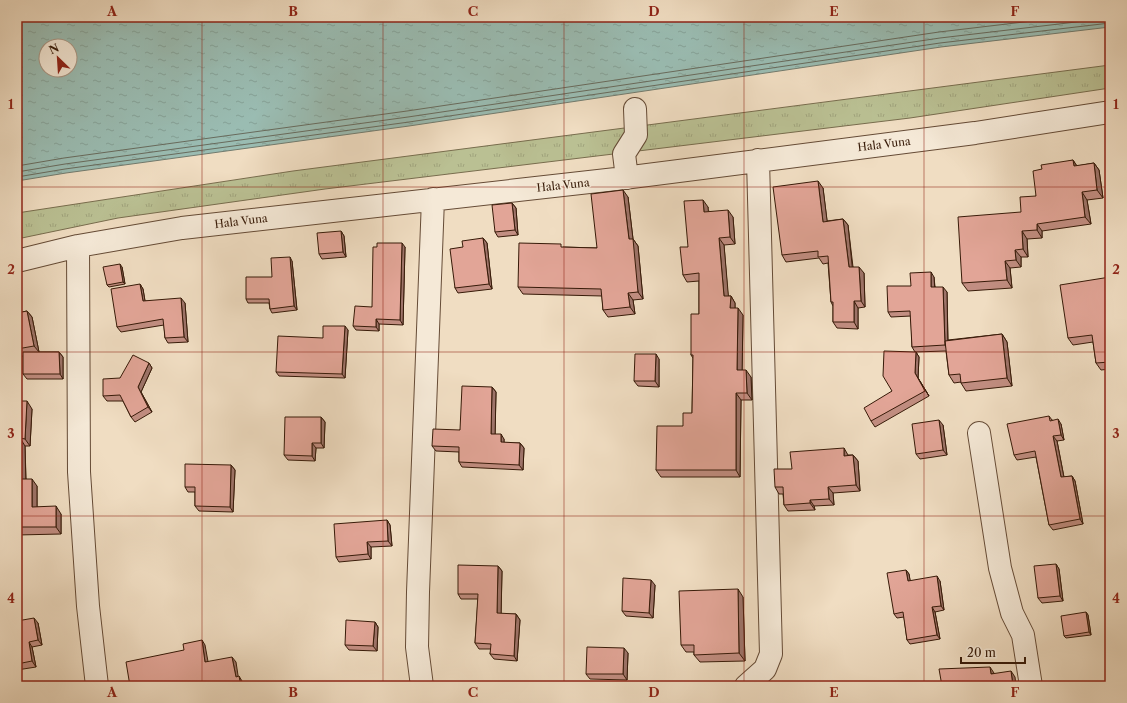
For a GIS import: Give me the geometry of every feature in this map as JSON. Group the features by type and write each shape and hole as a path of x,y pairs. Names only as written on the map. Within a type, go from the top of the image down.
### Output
{"street":[{"path":"627,178 624,154 636,135 635,110"},
{"name":"Hala Vuna","path":"17,261 78,246 182,228 433,198 627,178 974,133 1110,112"},
{"path":"746,686 765,669 771,654 758,160"},
{"path":"422,686 418,647 418,592 433,198"},
{"path":"78,246 79,472 88,606 97,686"},
{"path":"979,433 1000,568 1012,613 1023,635 1031,686"}],"green space":[{"path":"1110,65 1110,88 910,118 325,189 118,218 17,239 17,213 293,171"}],"water":[{"path":"17,17 1110,17 1110,27 941,47 409,126 17,181"}],"building":[{"path":"1073,160 1074,166 1094,163 1097,190 1082,192 1085,217 1037,224 1037,230 1022,231 1023,249 1015,250 1016,260 1005,261 1007,280 962,283 958,217 1021,212 1020,197 1036,196 1033,171 1042,169 1041,165"},
{"path":"818,181 823,222 843,219 849,267 859,267 861,301 854,301 854,322 833,322 833,302 831,302 828,256 818,257 818,251 782,255 773,187"},
{"path":"623,190 629,239 633,239 638,292 628,293 630,307 603,310 601,289 518,287 519,243 561,244 561,247 597,248 591,194"},
{"path":"703,200 704,212 728,210 730,237 719,238 724,296 731,296 730,308 738,308 737,370 746,370 747,393 736,393 736,470 656,470 657,426 683,426 683,413 692,413 693,355 691,355 691,314 699,314 699,273 683,275 680,247 688,247 684,201"},
{"path":"512,203 515,230 495,232 492,205"},
{"path":"341,231 343,252 319,254 317,233"},
{"path":"483,238 489,284 455,288 450,249 463,247 462,241"},
{"path":"377,243 402,243 400,320 376,319 376,327 353,326 355,306 372,307 373,247 377,247"},
{"path":"290,257 294,306 270,309 269,299 246,299 246,277 272,277 271,258"},
{"path":"120,264 123,282 107,285 103,267"},
{"path":"931,272 931,287 943,287 945,345 912,347 910,311 888,312 887,286 911,286 910,273"},
{"path":"1110,277 1110,362 1096,363 1092,335 1068,338 1060,285"},
{"path":"140,284 143,301 181,298 184,337 165,338 163,319 117,327 111,289"},
{"path":"27,311 34,346 17,349 17,313"},
{"path":"323,326 345,326 342,374 276,372 278,336 323,338"},
{"path":"1002,334 1007,378 961,383 960,374 949,375 945,341"},
{"path":"884,351 916,352 915,373 925,391 871,421 864,408 892,391 883,376"},
{"path":"23,352 59,352 60,374 23,374"},
{"path":"635,354 656,354 655,381 634,381"},
{"path":"133,355 149,363 138,387 148,407 131,417 120,395 103,396 103,379 120,378"},
{"path":"462,386 492,387 491,434 501,434 501,442 520,443 519,465 459,462 459,447 432,446 433,429 460,430"},
{"path":"17,401 27,401 25,439 20,438 21,479 32,479 32,507 56,506 56,527 17,527"},
{"path":"1049,416 1050,421 1058,419 1061,435 1053,436 1061,477 1072,476 1080,519 1049,525 1035,451 1014,455 1007,424"},
{"path":"285,417 321,417 321,443 312,443 312,456 284,455"},
{"path":"939,420 943,450 916,454 912,424"},
{"path":"844,448 844,456 853,455 856,485 828,487 829,499 810,500 810,503 784,505 783,487 775,487 774,469 792,469 790,452"},
{"path":"185,464 231,465 230,507 195,506 195,487 185,487"},
{"path":"387,520 388,541 367,542 368,554 336,557 334,524"},
{"path":"1056,564 1060,596 1038,598 1034,566"},
{"path":"458,565 498,566 497,613 516,614 514,656 490,654 491,644 475,643 478,594 458,594"},
{"path":"906,570 908,581 937,576 941,606 932,607 937,635 907,640 903,612 894,614 887,573"},
{"path":"623,578 651,580 649,613 622,611"},
{"path":"738,589 739,653 694,655 694,645 681,645 679,591"},
{"path":"1086,612 1089,632 1064,636 1061,616"},
{"path":"34,618 38,640 29,642 32,661 17,664 17,621"},
{"path":"346,620 375,622 373,646 345,645"},
{"path":"202,640 205,662 232,657 236,677 239,676 241,686 130,686 126,662 184,650 183,644"},
{"path":"587,647 624,648 623,674 586,674"},
{"path":"990,667 991,674 1011,671 1013,686 942,686 939,669"}]}
